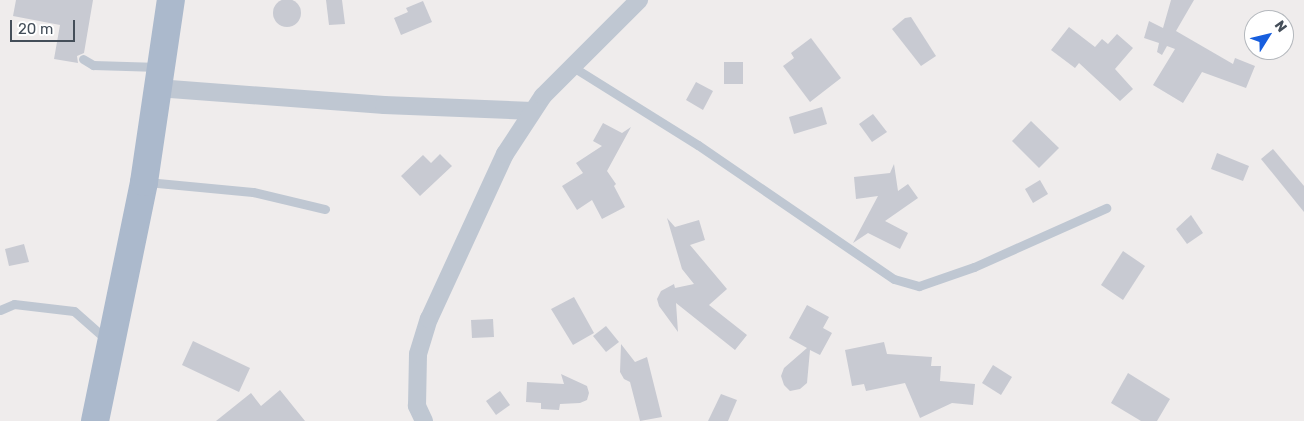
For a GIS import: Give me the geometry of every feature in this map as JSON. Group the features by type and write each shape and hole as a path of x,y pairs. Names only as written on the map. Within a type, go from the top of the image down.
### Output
{"main road":[{"path":"95,421 144,182 171,0"}],"street":[{"path":"424,421 417,406 416,378 418,354 429,320 505,154 532,111 639,0"},
{"path":"158,78 384,106 532,111"}],"lane":[{"path":"83,59 93,65 158,78"},
{"path":"573,67 698,146 894,279 919,286 974,268 1106,208"},
{"path":"144,182 253,192 325,209"},
{"path":"0,310 14,304 74,311 110,342"}],"building":[{"path":"287,-1 297,3 301,13 297,23 287,27 277,23 273,13 277,3"},
{"path":"16,0 93,0 84,53 77,56 78,63 54,59 60,25 13,16"},
{"path":"326,0 342,0 345,24 329,25"},
{"path":"1171,0 1194,0 1176,31 1233,64 1235,58 1255,66 1246,88 1202,72 1183,103 1153,85 1175,49 1167,46 1162,55 1157,52 1159,43 1144,38 1149,21 1163,28"},
{"path":"423,1 432,22 401,35 394,18 408,12 406,8"},
{"path":"911,17 936,56 921,66 892,29 905,18"},
{"path":"1069,27 1095,47 1102,39 1108,44 1117,34 1133,48 1115,69 1133,89 1120,101 1079,63 1075,68 1051,50"},
{"path":"811,38 841,78 810,102 783,66 794,58 791,53"},
{"path":"724,62 743,62 743,84 724,84"},
{"path":"696,82 713,91 703,110 686,100"},
{"path":"822,107 827,124 794,134 789,117"},
{"path":"873,114 887,132 872,142 859,124"},
{"path":"1031,121 1059,148 1039,168 1012,141"},
{"path":"603,123 622,133 631,127 607,171 616,184 614,186 625,207 602,219 592,200 577,210 562,186 583,173 576,163 602,146 593,141"},
{"path":"1273,149 1304,186 1304,212 1261,159"},
{"path":"1217,153 1249,166 1243,181 1211,169"},
{"path":"440,154 452,166 420,196 401,176 423,155 431,163"},
{"path":"894,164 898,191 908,184 918,198 885,221 908,233 900,249 868,233 853,243 878,196 856,199 854,177 890,173"},
{"path":"1040,180 1048,194 1033,203 1025,189"},
{"path":"1191,215 1203,233 1187,244 1176,229"},
{"path":"667,218 675,227 699,220 705,240 690,245 727,289 709,305 747,335 735,350 676,303 678,332 659,306 657,299 661,291 674,284 675,288 694,284 682,269"},
{"path":"24,244 29,262 9,266 5,249"},
{"path":"1123,251 1145,266 1123,300 1101,285"},
{"path":"574,297 594,333 573,345 551,309"},
{"path":"807,305 829,317 823,328 832,333 820,355 810,350 807,383 800,389 790,391 784,385 781,376 784,368 807,348 789,338"},
{"path":"493,319 494,337 472,338 471,320"},
{"path":"606,326 619,342 606,352 593,336"},
{"path":"193,341 250,368 239,392 182,365"},
{"path":"884,342 887,354 932,357 931,366 941,366 940,381 975,384 973,405 952,403 920,418 905,383 866,391 864,384 852,386 845,350"},
{"path":"621,344 635,362 647,357 662,417 640,421 630,382 624,379 620,372"},
{"path":"993,365 1012,377 1001,395 982,383"},
{"path":"1128,373 1170,399 1157,421 1141,421 1111,403"},
{"path":"561,374 587,386 589,393 587,400 580,403 560,404 559,410 541,409 541,403 526,402 527,382 564,384"},
{"path":"280,390 305,421 216,421 251,393 261,406"},
{"path":"500,391 510,405 496,415 486,401"},
{"path":"721,394 737,400 728,421 708,421"}]}
